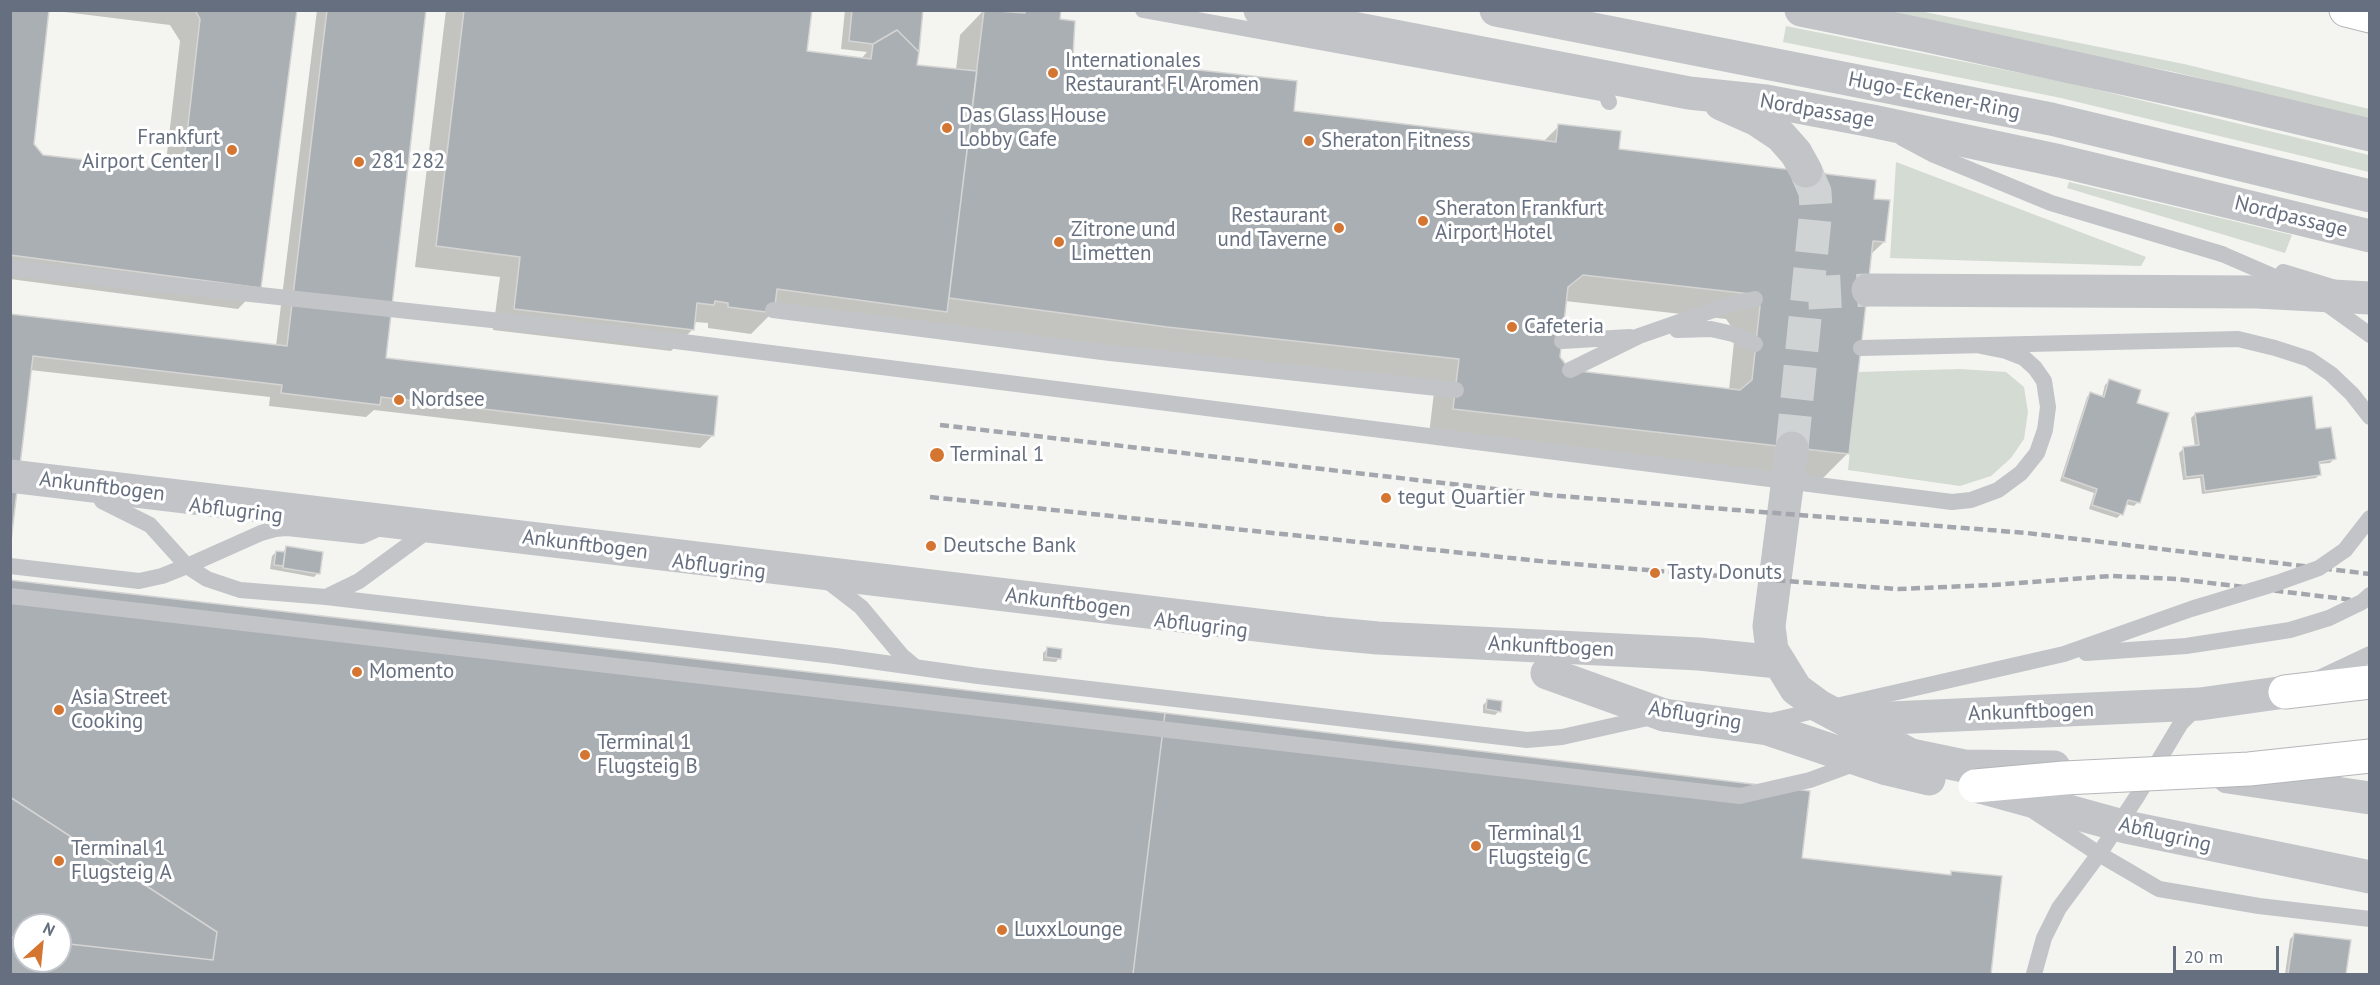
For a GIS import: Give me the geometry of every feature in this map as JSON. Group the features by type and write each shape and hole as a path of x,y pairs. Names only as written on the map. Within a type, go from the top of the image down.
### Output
{"highway":[{"path":"2346,10 2370,16"},
{"path":"2285,692 2370,682"},
{"path":"1970,776 2064,778 2249,769 2370,756"}],"street":[{"name":"Nordpassage","path":"1260,10 1689,93 1766,101 1872,121 2060,161 2370,236"},
{"name":"Hugo-Eckener-Ring","path":"1496,10 2051,120 2370,196"},
{"path":"1802,10 2199,94 2370,135"},
{"path":"1689,93 1735,109 1757,120 1781,136 1796,153 1806,171"},
{"path":"1868,290 2257,292 2370,300"},
{"path":"1778,662 1772,650 1769,626 1792,448"},
{"name":"Ankunftbogen","path":"10,476 1324,633 1378,638 1699,654 1778,662 1796,689 1819,706 1846,720 2200,704 2285,692"},
{"name":"Abflugring","path":"10,491 102,501 170,503 426,532 1527,668 1665,715 1753,725 1914,776 1970,776 2156,767 2359,794"},
{"name":"Abflugring","path":"1846,720 1911,755 2126,827 2370,877"}],"lane":[{"path":"1143,10 1606,94 1609,102"},
{"path":"1872,121 1932,154 2051,203 2370,300"},
{"path":"2222,254 2289,283 2327,304 2370,335"},
{"path":"10,268 612,333 1952,502 1971,500 1998,490 2021,474 2037,453 2045,430 2048,407 2044,381 2035,368 2024,358 2006,351 1981,346"},
{"path":"1570,370 1640,336 1731,304 1755,299"},
{"path":"774,310 1132,356 1456,390"},
{"path":"1562,341 1640,336 1686,329 1711,329 1733,334 1755,344"},
{"path":"1861,348 2238,339 2309,359 2331,374 2352,394 2370,417"},
{"path":"102,501 150,525 187,566 207,579 240,590 326,597 1527,741 1562,737 1665,715"},
{"path":"1753,725 2064,654 2191,609 2319,568 2345,550 2370,518"},
{"path":"10,566 139,581 162,576 275,529 287,528 362,536 382,527"},
{"path":"326,597 359,581 426,532"},
{"path":"826,580 861,607 902,656 914,666"},
{"path":"2064,654 2186,646 2290,630 2329,618 2362,602 2370,595"},
{"path":"10,596 1740,796 1810,780 1864,760"},
{"path":"2285,692 2370,654"},
{"path":"2034,975 2044,938 2058,908 2099,854 2156,767 2177,729 2200,704"},
{"path":"1970,776 2159,889 2259,906 2370,919"}],"shaded area":[{"path":"1866,11 1920,11 2184,64 2369,109 2369,119 2174,72"},
{"path":"1786,26 2065,82 2369,155 2369,172 2061,98 1783,42"},
{"path":"1896,162 2146,257 2141,266 1890,258"},
{"path":"2069,182 2292,235 2285,253 2067,188"},
{"path":"1960,369 2006,372 2024,387 2028,412 2024,439 2011,458 1991,476 1960,486 1848,470 1858,372"}],"building":[{"name":"Frankfurt Airport Center I","path":"10,10 49,10 34,144 43,155 173,170 184,161 200,19 195,10 297,10 261,288 10,255"},
{"name":"281 282","path":"327,10 426,10 386,358 718,396 714,436 381,397 380,405 281,393 282,385 33,356 10,550 10,314 287,346"},
{"path":"464,10 812,10 807,51 871,59 873,44 897,30 919,52 917,65 977,71 947,312 777,289 774,313 728,307 728,303 715,301 714,305 697,303 694,330 514,309 520,257 436,246"},
{"path":"852,10 923,10 919,52 897,30 873,44 849,41"},
{"name":"Sheraton Frankfurt Airport Hotel","path":"984,10 1025,13 1025,10 1061,10 1060,19 1075,21 1073,56 1297,81 1294,111 1556,142 1558,124 1621,131 1619,149 1876,180 1874,199 1890,200 1885,242 1873,241 1849,454 1453,409 1459,359 1167,327 949,298","holes":["1583,275 1751,294 1760,306 1752,380 1740,390 1570,370 1560,357 1568,287"]},
{"path":"2109,379 2141,390 2137,403 2169,413 2140,503 2128,500 2123,515 2092,505 2097,489 2063,477 2090,392 2104,397"},
{"path":"2312,396 2316,429 2331,427 2336,459 2319,462 2321,475 2205,491 2203,475 2186,477 2183,447 2199,445 2195,413"},
{"path":"286,546 323,552 320,574 283,568"},
{"path":"276,551 285,552 283,566 274,565"},
{"name":"Terminal 1 Flugsteig B","path":"10,580 1165,713 1133,974 10,974 10,937 12,937 12,973 72,973 72,944 213,960 217,932 10,797"},
{"path":"1047,647 1062,649 1061,659 1046,657"},
{"path":"1487,699 1502,701 1501,712 1486,709"},
{"name":"Terminal 1 Flugsteig C","path":"1165,713 1810,791 1802,858 1951,875 1951,871 2002,876 1991,974 1133,974"},
{"name":"Terminal 1 Flugsteig A","path":"10,797 217,932 213,960 72,944 72,913 12,913 12,937 10,937"},
{"path":"2294,933 2351,940 2346,974 2288,974"}],"tunnel":[{"path":"1792,448 1816,209 1815,192 1806,171"},
{"path":"1808,293 1868,290"}],"railway":[{"path":"940,425 1547,495 2027,533 2370,574"},
{"path":"930,497 1549,562 1758,579 1898,589 2111,576 2177,579 2370,602"}],"place":[{"name":"Internationales Restaurant Fl Aromen","path":"1053,73"},
{"name":"Das Glass House Lobby Cafe","path":"947,128"},
{"name":"Sheraton Fitness","path":"1309,141"},
{"name":"Frankfurt Airport Center I","path":"232,150"},
{"name":"281 282","path":"359,162"},
{"name":"Sheraton Frankfurt Airport Hotel","path":"1423,221"},
{"name":"Restaurant und Taverne","path":"1339,228"},
{"name":"Zitrone und Limetten","path":"1059,242"},
{"name":"Cafeteria","path":"1512,327"},
{"name":"Nordsee","path":"399,400"},
{"name":"Terminal 1","path":"937,455"},
{"name":"tegut Quartier","path":"1386,498"},
{"name":"Deutsche Bank","path":"931,546"},
{"name":"Tasty Donuts","path":"1655,573"},
{"name":"Momento","path":"357,672"},
{"name":"Asia Street Cooking","path":"59,710"},
{"name":"Terminal 1 Flugsteig B","path":"585,755"},
{"name":"Terminal 1 Flugsteig C","path":"1476,846"},
{"name":"Terminal 1 Flugsteig A","path":"59,861"},
{"name":"LuxxLounge","path":"1002,930"}]}
